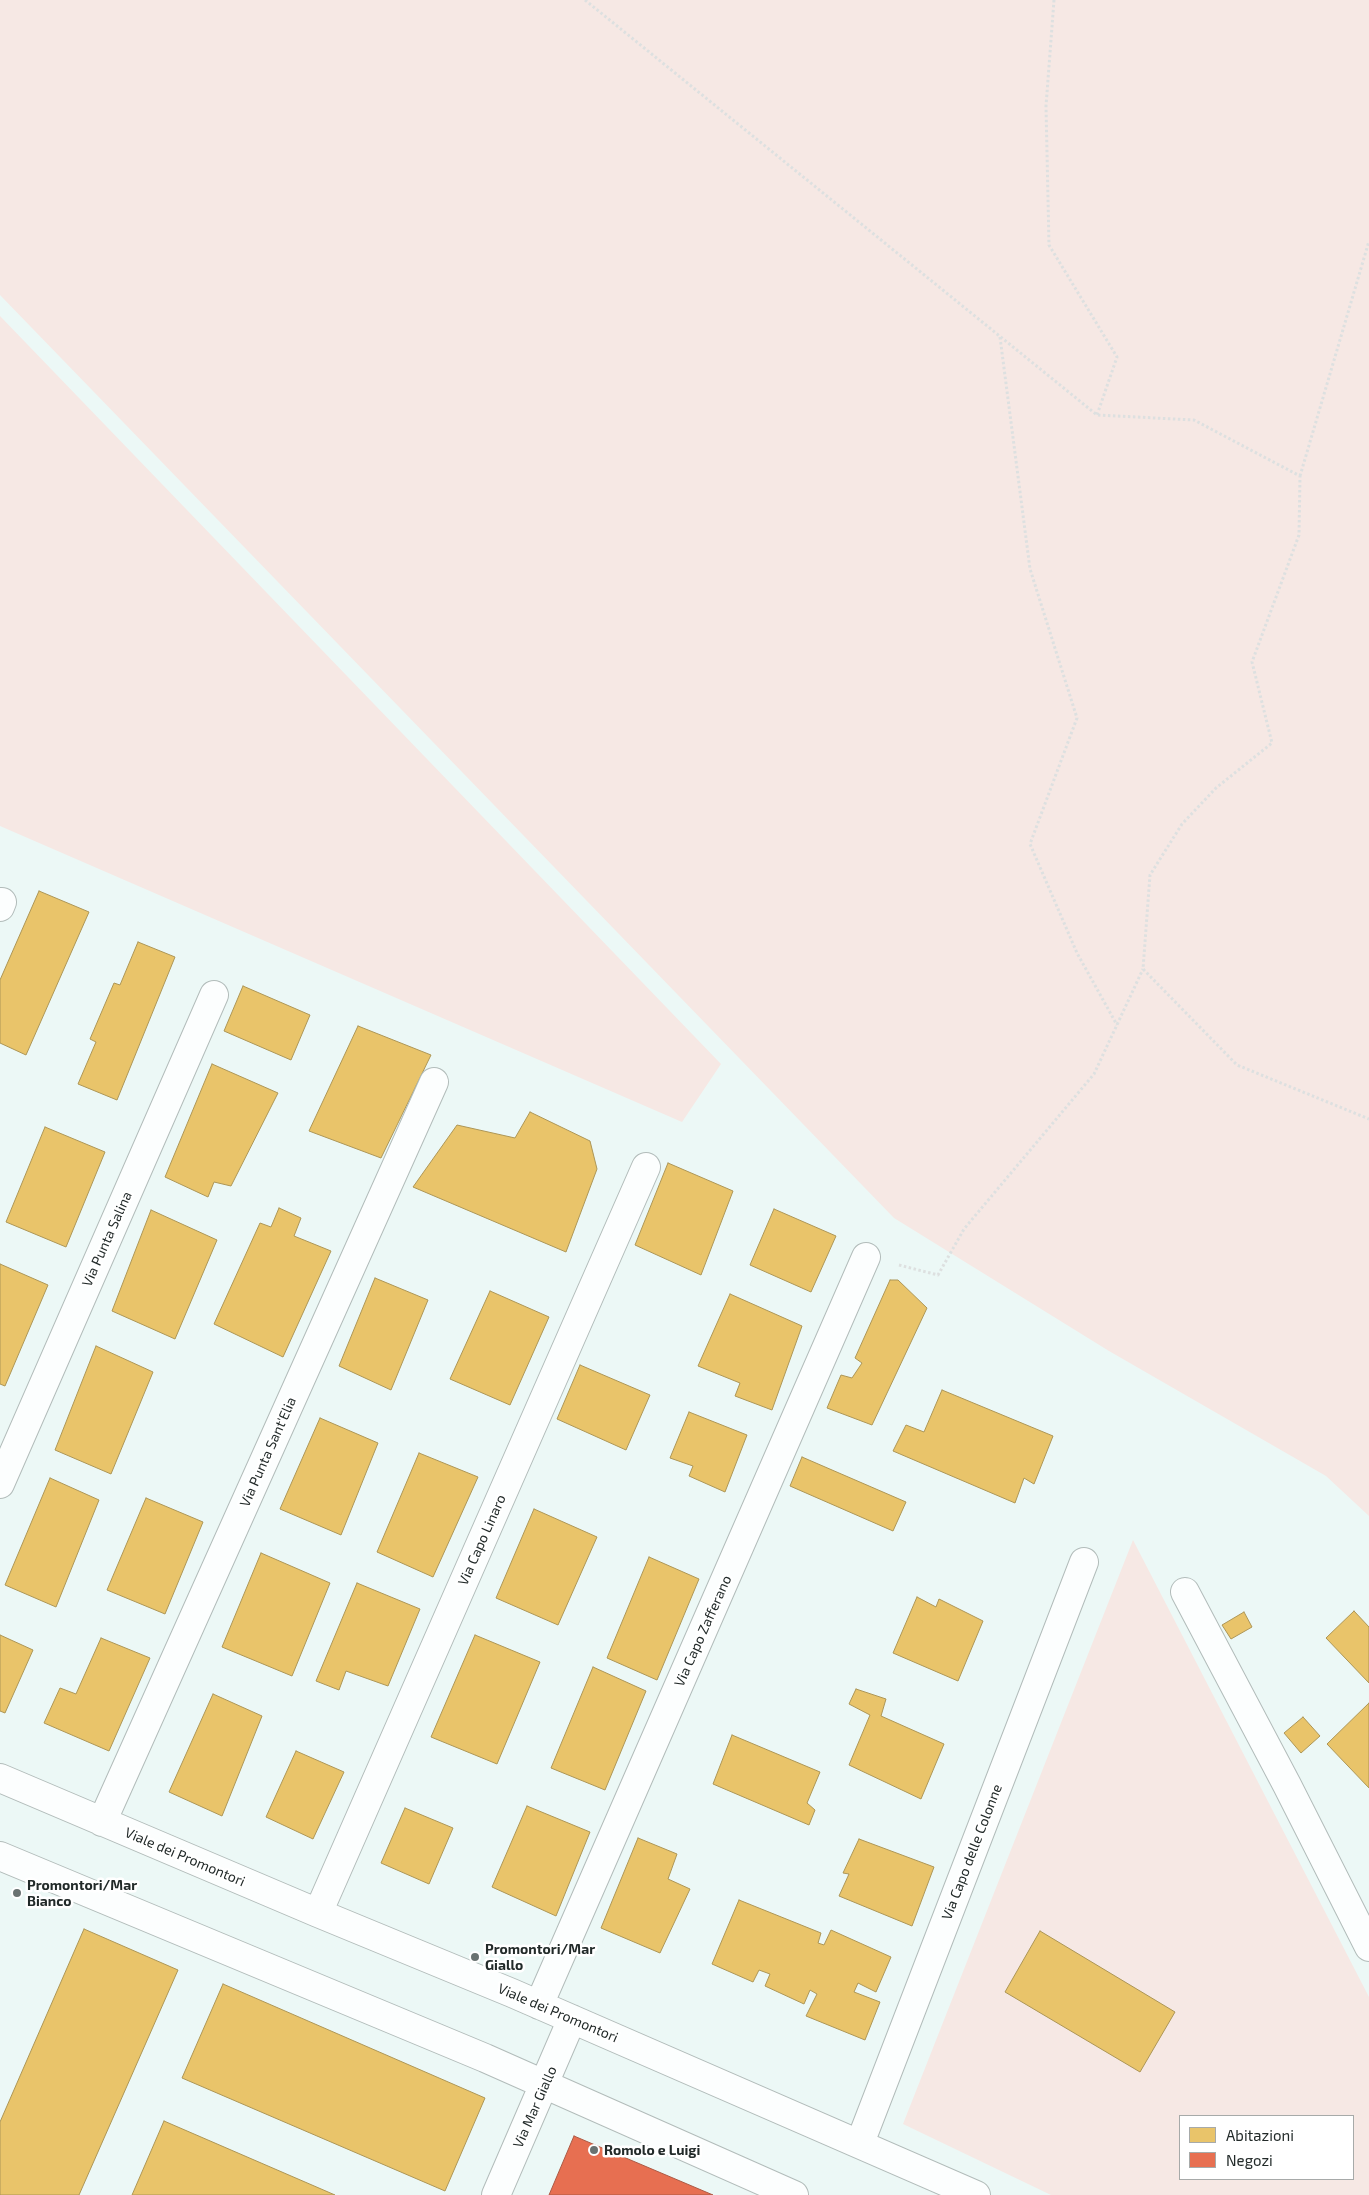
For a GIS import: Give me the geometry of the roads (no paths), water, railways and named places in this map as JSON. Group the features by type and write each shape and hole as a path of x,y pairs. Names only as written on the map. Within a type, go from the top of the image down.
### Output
{"street":[{"name":"Via Punta Salina","path":"0,1484 214,995"},
{"name":"Via Punta Sant'Elia","path":"102,1822 434,1082"},
{"name":"Via Capo Linaro","path":"318,1913 646,1167"},
{"name":"Via Capo Zafferano","path":"539,2004 866,1257"},
{"name":"Via Capo delle Colonne","path":"860,2143 1084,1562"},
{"path":"1186,1592 1369,1947"},
{"name":"Viale dei Promontori","path":"0,1778 318,1913 539,2004 976,2195"},
{"path":"0,1856 546,2084 794,2195"},
{"name":"Via Mar Giallo","path":"496,2195 546,2084 572,2019"}],"place":[{"name":"Promontori/Mar Bianco","path":"17,1893"},
{"name":"Promontori/Mar Giallo","path":"475,1957"},
{"name":"Romolo e Luigi","path":"594,2150"}]}
